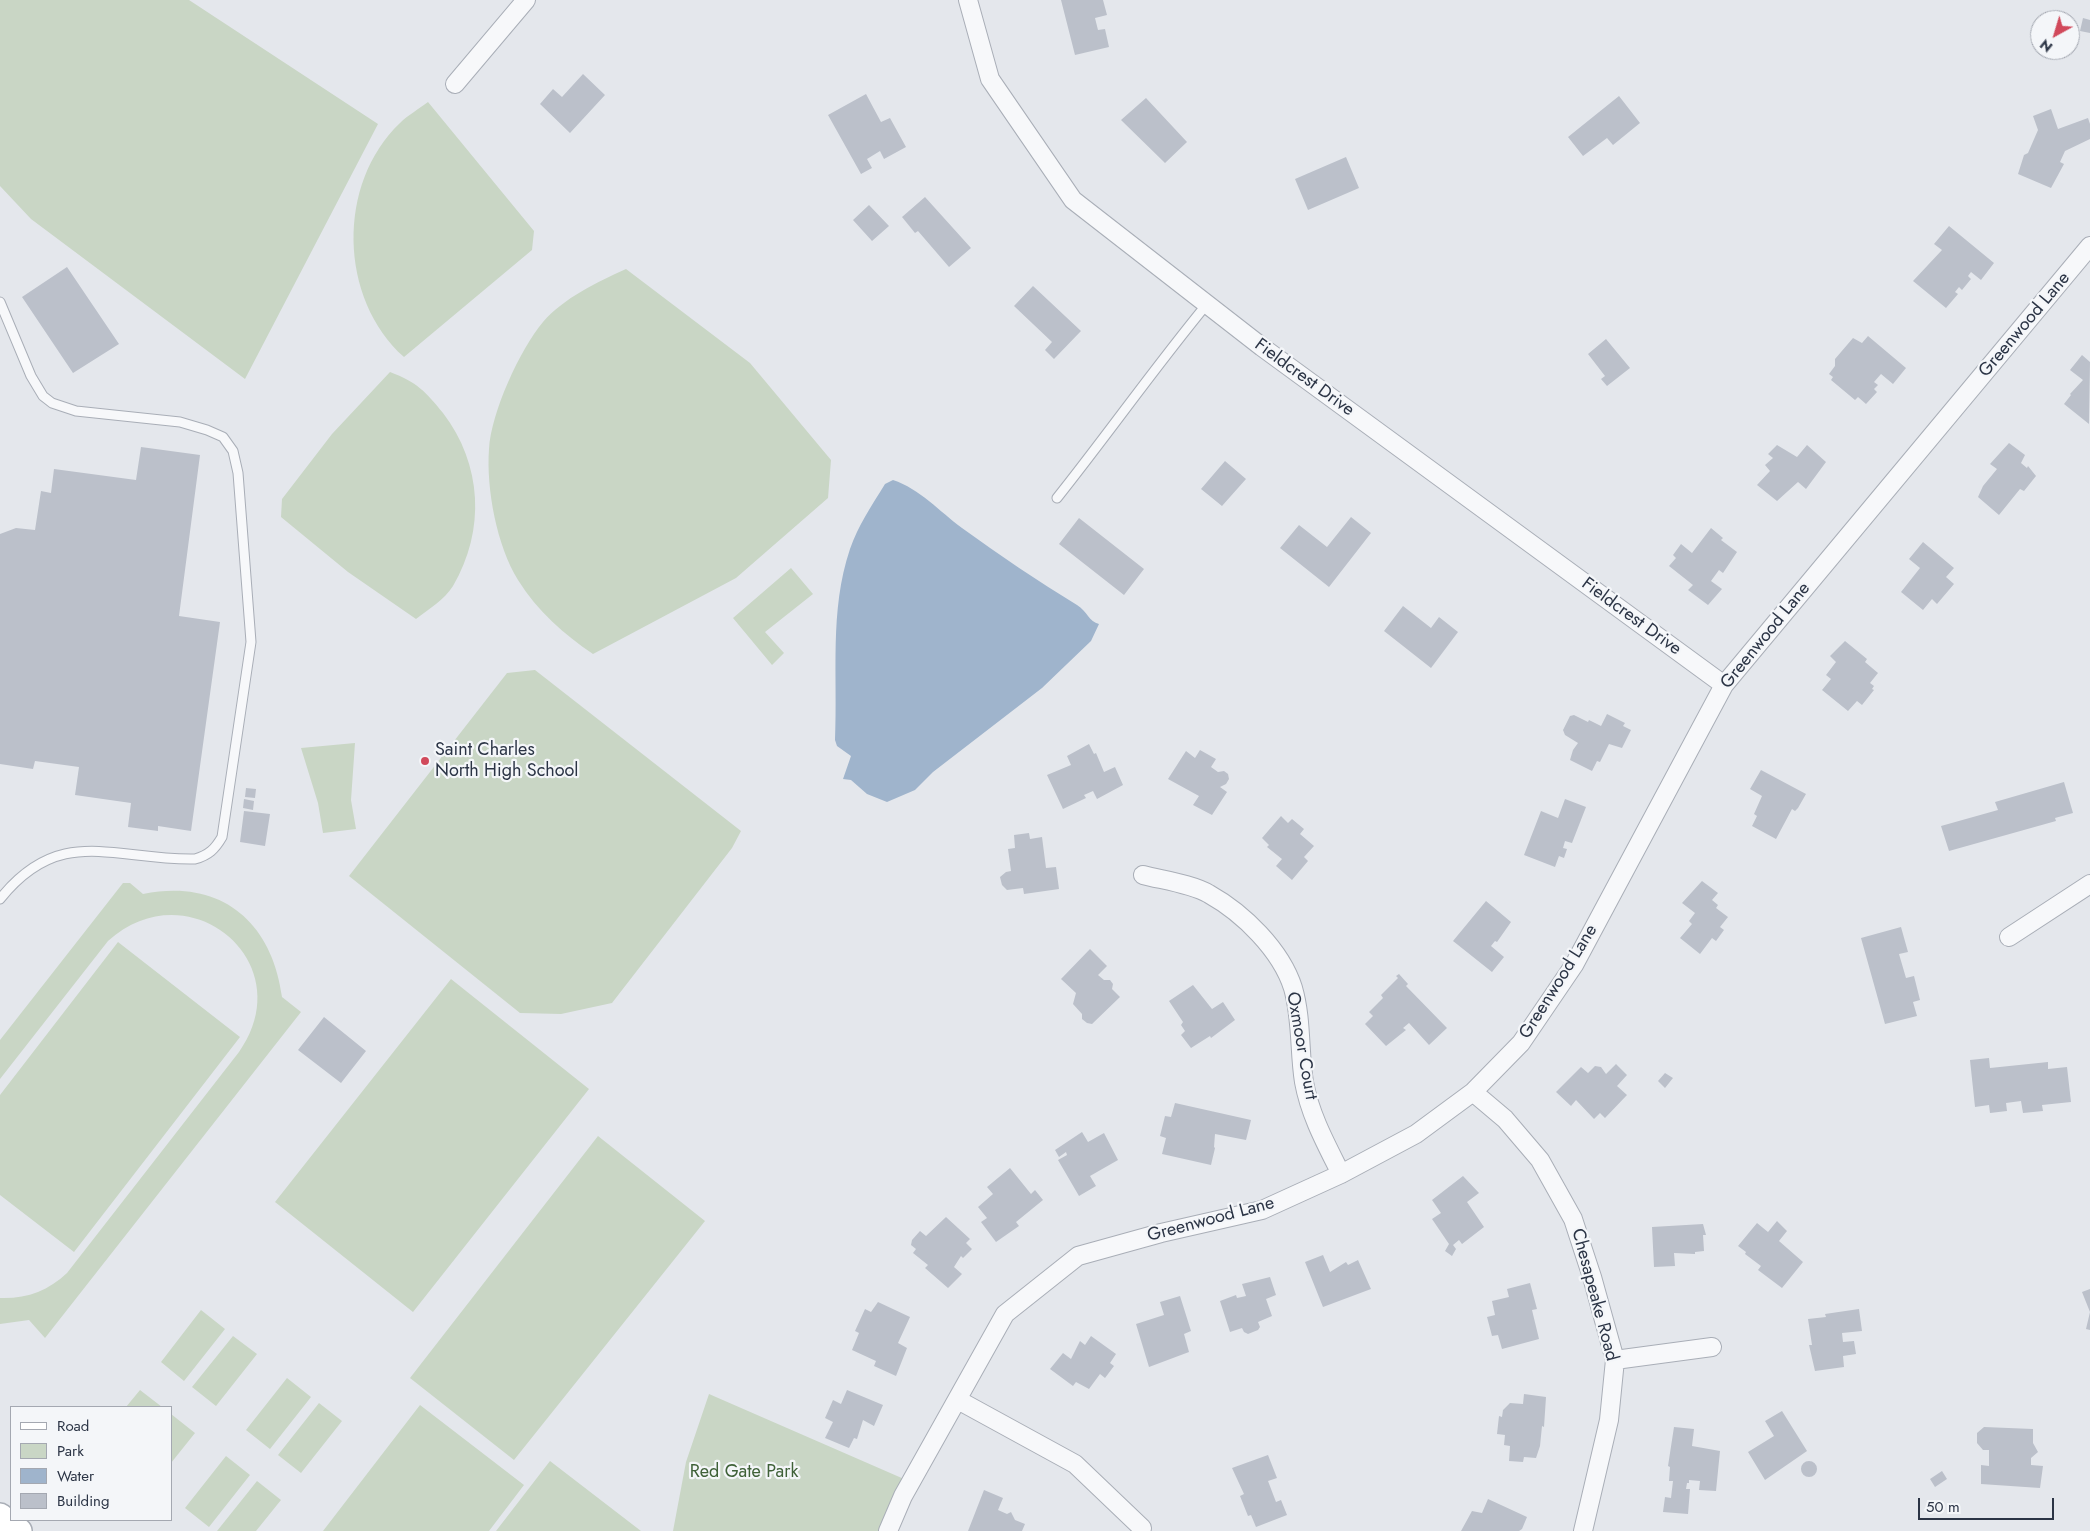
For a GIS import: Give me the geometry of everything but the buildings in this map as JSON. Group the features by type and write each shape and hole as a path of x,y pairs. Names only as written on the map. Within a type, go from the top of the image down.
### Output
{"main road":[{"path":"0,1516 19,1531"}],"street":[{"path":"455,84 526,0"},
{"name":"Fieldcrest Drive","path":"968,0 990,79 1073,200 1277,358 1724,685"},
{"name":"Greenwood Lane","path":"888,1531 903,1496 1006,1314 1078,1256 1161,1233 1262,1210 1340,1174 1416,1134 1473,1092 1521,1043 1574,965 1724,685 2087,255"},
{"name":"Oxmoor Court","path":"1143,875 1208,893 1246,920 1275,954 1293,988 1301,1035 1304,1083 1316,1126 1340,1174"},
{"path":"2009,938 2090,884"},
{"name":"Chesapeake Road","path":"1473,1092 1505,1119 1540,1160 1574,1218 1615,1360 1609,1420 1583,1531"},
{"path":"1615,1360 1712,1347"},
{"path":"958,1400 1075,1464 1142,1528"}],"lane":[{"path":"0,302 32,376 43,396 52,403 76,411 180,422 223,437 233,451 238,473 251,642 222,837 216,848 206,856 195,859 108,851 57,855 37,864 0,899"},
{"path":"1057,498 1101,443 1167,353 1207,304"}],"green space":[{"path":"0,0 189,0 378,124 245,379 31,219 0,186"},
{"path":"428,102 534,231 532,250 404,357 383,333 367,305 357,274 354,241 356,209 364,177 379,148 400,123"},
{"path":"626,269 750,363 831,460 828,498 736,578 593,654 572,639 543,612 518,580 504,551 494,517 489,482 489,449 495,418 508,382 525,348 543,322 551,313 571,298"},
{"path":"390,372 420,388 443,413 456,433 466,454 472,475 475,498 475,520 471,543 464,565 453,586 445,596 416,619 348,572 281,517 282,499 332,434"},
{"path":"791,568 813,594 765,632 784,653 772,665 733,618"},
{"path":"535,670 741,831 732,848 612,1003 561,1014 520,1013 349,876 507,673"},
{"path":"355,743 351,800 356,829 323,833 318,803 301,748"},
{"path":"123,883 130,883 143,894 171,891 196,893 218,900 238,911 254,927 267,947 276,970 282,997 301,1012 45,1338 29,1320 0,1324 0,1298 19,1297 36,1293 52,1285 67,1273 239,1052 255,1018 257,986 247,958 228,935 201,920 171,915 139,921 108,941 0,1079 0,1040"},
{"path":"118,942 240,1037 74,1252 0,1195 0,1095"},
{"path":"451,979 589,1089 413,1312 275,1202"},
{"path":"598,1136 705,1221 514,1460 410,1378"},
{"path":"201,1310 225,1329 184,1381 161,1362"},
{"path":"233,1336 257,1354 216,1406 192,1387"},
{"path":"287,1378 311,1397 270,1449 246,1430"},
{"path":"140,1390 161,1406 127,1406"},
{"name":"Red Gate Park","path":"709,1394 904,1479 881,1531 673,1531 686,1462"},
{"path":"319,1403 342,1421 301,1473 278,1455"},
{"path":"420,1405 524,1485 489,1531 323,1531"},
{"path":"172,1415 195,1433 172,1462"},
{"path":"226,1456 250,1475 209,1527 185,1508"},
{"path":"550,1461 641,1531 496,1531"},
{"path":"257,1481 281,1500 256,1531 217,1531"}],"water":[{"path":"893,480 921,495 962,528 1019,568 1077,605 1093,621 1099,624 1091,641 1042,688 933,772 915,790 887,802 867,794 851,780 843,779 851,756 837,746 835,740 836,644 839,596 843,572 853,540 885,484"}],"place":[{"name":"Saint Charles North High School","path":"425,761"}]}
